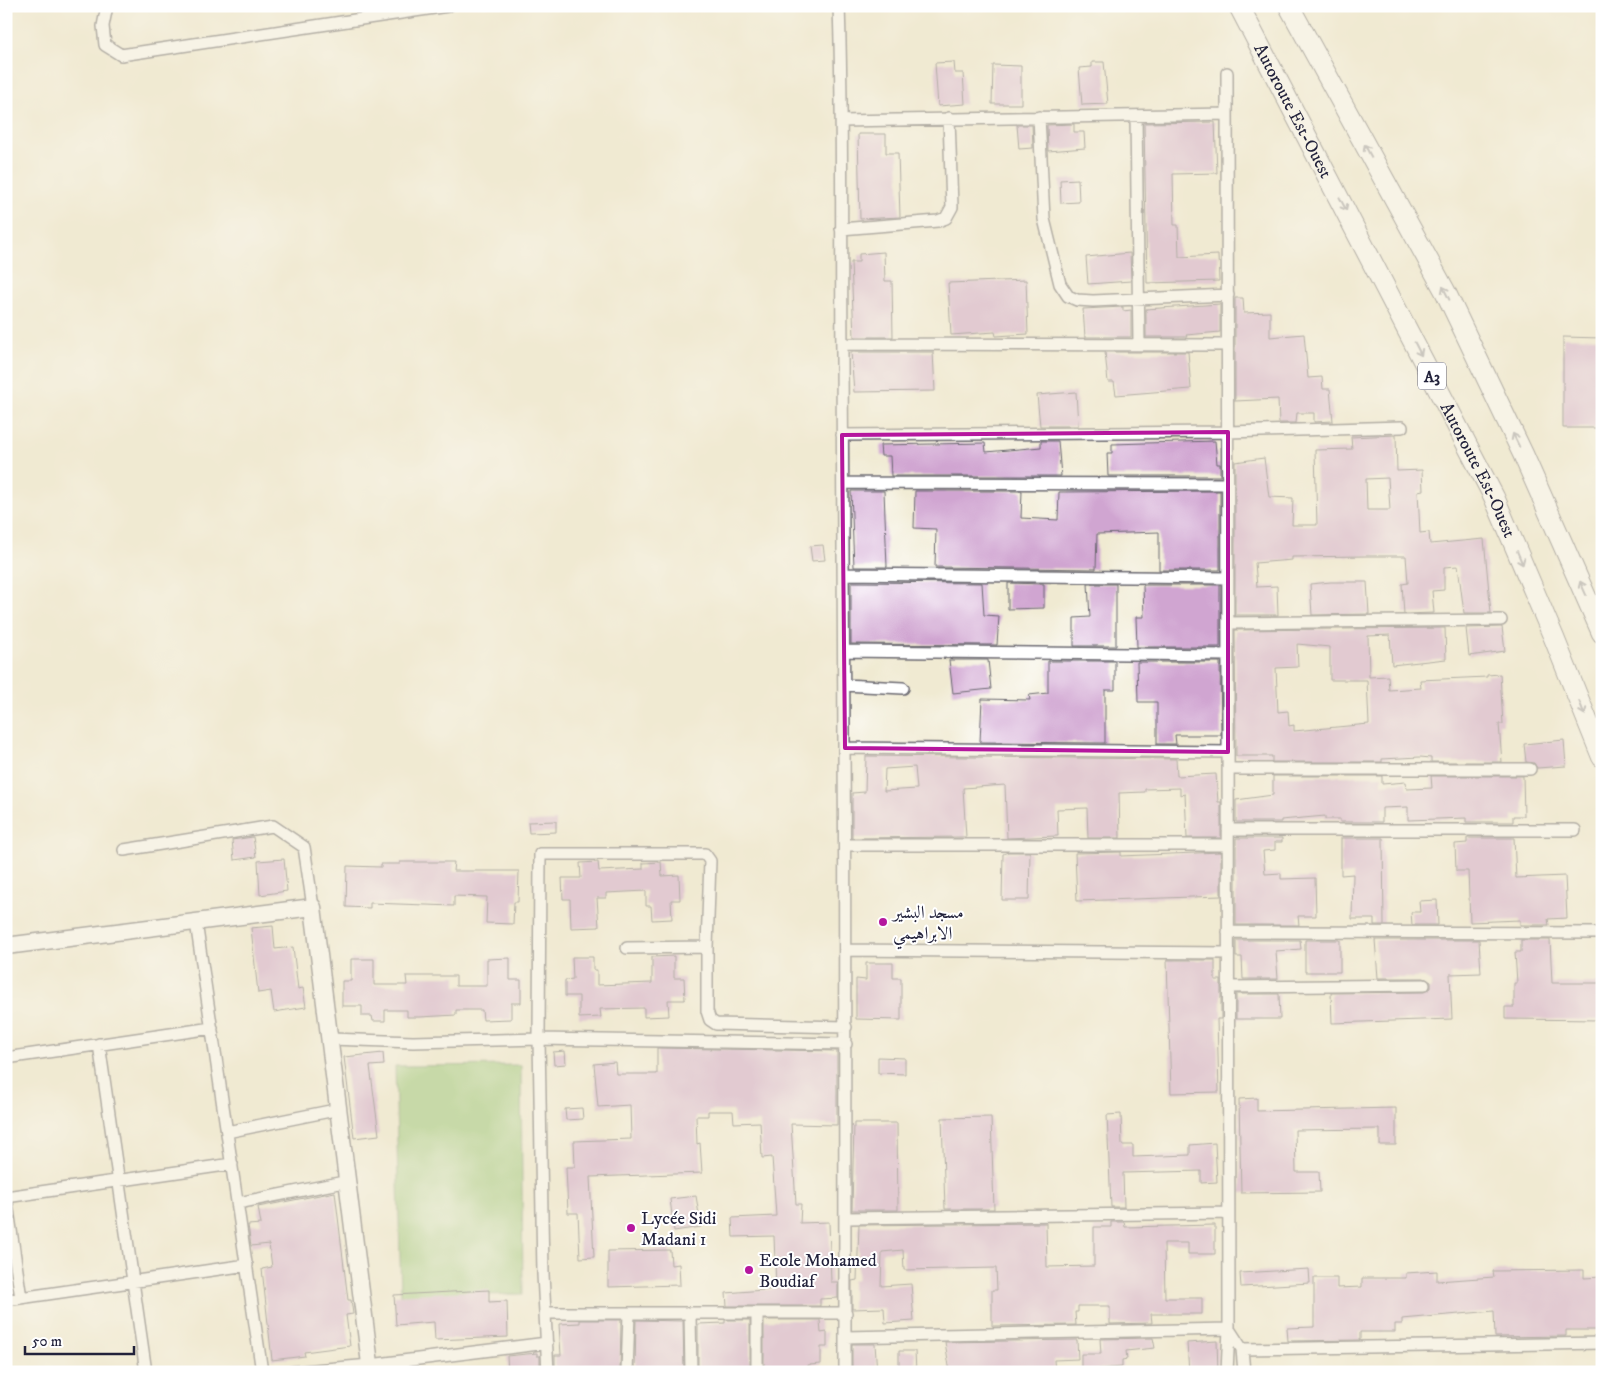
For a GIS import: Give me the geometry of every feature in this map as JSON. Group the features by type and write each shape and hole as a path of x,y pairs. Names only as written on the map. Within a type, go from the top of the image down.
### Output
{"highway":[{"name":"Autoroute Est-Ouest","path":"1239,6 1494,497 1602,757"},
{"path":"1289,6 1445,291 1523,454 1602,633"}],"street":[{"path":"107,6 103,26 105,46 120,55 448,6"},
{"path":"840,6 846,950 845,1372"},
{"path":"1227,73 1229,1329 1227,1372"},
{"path":"842,121 1227,114"},
{"path":"1136,116 1139,344"},
{"path":"1039,117 1044,219 1060,284 1068,296 1077,300 1228,295"},
{"path":"841,229 938,221 946,218 952,208 949,118"},
{"path":"842,344 1228,345"},
{"path":"1203,345 1228,359"},
{"path":"842,435 1228,432 1402,427"},
{"path":"843,483 1228,484"},
{"path":"844,574 1228,578"},
{"path":"1228,623 1501,620"},
{"path":"844,651 1228,655"},
{"path":"844,685 903,688"},
{"path":"845,748 1228,752"},
{"path":"1228,769 1530,769"},
{"path":"124,850 273,826 304,847 331,1039 371,1368"},
{"path":"1228,830 1575,830"},
{"path":"845,845 1228,845"},
{"path":"548,1372 543,1274 539,1039 540,854 705,854 710,861 707,1012 710,1020 716,1024 846,1027"},
{"path":"6,946 313,907"},
{"path":"196,922 262,1372"},
{"path":"1228,932 1602,933"},
{"path":"627,948 707,947"},
{"path":"846,950 1228,953"},
{"path":"1228,987 1424,985"},
{"path":"6,1058 212,1028"},
{"path":"331,1039 413,1042 539,1039 846,1044"},
{"path":"98,1044 146,1372"},
{"path":"227,1132 340,1109"},
{"path":"21,1298 6,1196 232,1164"},
{"path":"238,1203 349,1181"},
{"path":"846,1218 1228,1213"},
{"path":"6,1300 247,1265"},
{"path":"546,1313 846,1314"},
{"path":"627,1372 629,1314"},
{"path":"690,1314 691,1372"},
{"path":"757,1314 757,1372"},
{"path":"845,1336 1229,1329"},
{"path":"1229,1329 1242,1349 1244,1372"},
{"path":"296,1371 371,1368 547,1343"},
{"path":"1242,1349 1602,1343"}],"highlighted area":[{"path":"1228,432 1228,752 845,748 842,435"}],"green space":[{"path":"521,1065 523,1294 401,1297 395,1066"}],"building":[{"path":"954,62 955,73 963,73 965,104 938,106 935,63"},
{"path":"1092,62 1104,62 1108,104 1082,105 1079,68 1092,67"},
{"path":"993,65 1021,66 1021,104 992,104"},
{"path":"1215,122 1217,173 1173,174 1174,225 1178,225 1179,257 1218,255 1219,281 1147,283 1144,123"},
{"path":"1074,124 1074,132 1084,132 1085,148 1048,151 1047,125"},
{"path":"1017,125 1032,125 1033,148 1019,149"},
{"path":"858,134 886,134 886,153 898,153 900,217 860,219"},
{"path":"1078,179 1079,202 1061,203 1060,180"},
{"path":"884,252 885,281 892,281 893,337 854,337 851,262 859,262 859,254"},
{"path":"1130,253 1131,281 1088,284 1086,257"},
{"path":"1026,280 1028,334 996,336 995,332 951,335 948,283"},
{"path":"1235,298 1243,298 1244,313 1270,312 1270,337 1304,334 1308,378 1322,377 1323,389 1330,389 1333,421 1314,422 1314,413 1297,413 1296,423 1279,423 1278,399 1235,401"},
{"path":"1220,304 1220,332 1186,335 1187,337 1146,337 1146,309"},
{"path":"1123,307 1123,311 1131,310 1131,337 1085,337 1083,309"},
{"path":"1563,337 1602,338 1602,428 1563,428"},
{"path":"851,352 933,352 935,391 854,392"},
{"path":"1105,352 1188,352 1191,389 1116,395 1114,382 1108,382"},
{"path":"1076,392 1078,426 1040,426 1037,395"},
{"path":"1396,435 1397,471 1422,470 1423,490 1418,491 1420,533 1429,532 1430,544 1484,539 1491,613 1464,613 1458,566 1444,567 1444,590 1432,591 1434,613 1404,614 1402,584 1408,583 1406,556 1366,556 1292,557 1292,560 1255,563 1257,587 1277,586 1278,615 1235,615 1235,462 1264,458 1269,497 1293,498 1292,525 1317,525 1315,450 1352,449 1351,437","holes":["1388,478 1390,510 1367,510 1366,479"]},
{"path":"1041,441 1058,441 1061,476 891,476 890,456 881,456 880,445 985,443 986,452 1041,447"},
{"path":"1215,441 1217,464 1220,464 1220,476 1108,476 1107,453 1112,453 1112,444"},
{"path":"851,491 884,491 887,567 854,567"},
{"path":"915,491 1022,491 1021,518 1058,520 1059,492 1220,491 1220,570 1159,570 1159,532 1097,534 1096,569 935,567 936,529 914,528"},
{"path":"823,545 825,560 812,561 810,546"},
{"path":"851,582 982,583 984,615 999,616 997,645 851,644"},
{"path":"1367,582 1369,614 1312,615 1310,584"},
{"path":"1008,583 1044,584 1044,608 1008,609"},
{"path":"1088,584 1116,584 1116,646 1074,646 1074,618 1090,617"},
{"path":"1143,585 1220,585 1220,647 1137,647 1136,617 1144,617"},
{"path":"1502,627 1505,651 1469,656 1466,628"},
{"path":"1445,628 1446,659 1392,665 1390,635 1368,636 1369,677 1388,676 1389,690 1421,688 1420,680 1487,677 1487,675 1500,674 1503,724 1499,724 1502,762 1431,762 1431,758 1420,757 1382,759 1382,762 1272,762 1272,756 1236,756 1235,630","holes":["1297,644 1330,647 1330,680 1367,680 1369,724 1294,731 1294,725 1289,726 1288,711 1278,712 1276,668 1298,667"]},
{"path":"949,660 988,660 991,689 953,693"},
{"path":"1048,661 1115,661 1115,690 1105,690 1105,743 980,742 982,699 1030,700 1029,695 1048,693"},
{"path":"1137,662 1220,662 1221,735 1175,735 1176,744 1157,744 1157,702 1138,702"},
{"path":"1564,740 1566,766 1537,768 1534,763 1526,762 1524,744"},
{"path":"866,756 1176,759 1177,776 1216,774 1218,802 1221,802 1221,838 1187,838 1185,794 1180,795 1180,788 1145,789 1145,792 1119,793 1120,838 1088,838 1087,808 1057,809 1058,836 1007,838 1005,785 963,788 966,837 852,838 852,793 865,792","holes":["915,767 917,789 884,791 885,769"]},
{"path":"1273,776 1382,776 1382,784 1406,782 1407,789 1432,788 1431,776 1523,776 1524,816 1513,816 1513,822 1466,822 1466,818 1408,820 1408,807 1382,808 1382,822 1340,822 1340,819 1325,819 1325,816 1281,820 1281,822 1236,822 1236,800 1273,795"},
{"path":"556,821 556,832 529,833 528,822"},
{"path":"253,837 256,857 234,860 232,840"},
{"path":"1236,838 1282,838 1282,842 1275,842 1275,850 1263,851 1265,874 1281,873 1281,879 1315,878 1316,916 1298,916 1299,925 1236,925"},
{"path":"1341,838 1383,838 1384,925 1374,925 1374,919 1352,919 1353,874 1341,875"},
{"path":"1467,838 1514,838 1516,878 1565,876 1567,918 1548,919 1549,925 1520,925 1520,920 1470,922 1468,871 1456,871 1455,844 1467,843"},
{"path":"1008,852 1030,852 1029,900 1002,900 1003,854"},
{"path":"1121,852 1121,856 1221,852 1221,896 1077,901 1075,853"},
{"path":"284,859 287,891 260,895 258,861"},
{"path":"400,862 454,862 453,871 519,871 518,902 514,902 513,924 486,923 487,897 454,896 454,906 370,903 370,908 346,907 347,866 381,867 381,864 400,864"},
{"path":"598,862 599,871 643,869 643,863 661,862 662,876 679,875 680,900 671,900 672,919 652,920 651,906 646,906 646,891 606,893 606,898 597,898 599,927 571,928 570,899 563,899 562,878 581,878 580,863"},
{"path":"1437,900 1438,925 1412,925 1411,912 1420,912 1419,901"},
{"path":"273,926 275,949 293,947 298,989 303,988 306,1007 274,1012 271,991 258,993 251,928"},
{"path":"1236,940 1300,940 1301,949 1276,951 1278,979 1243,979 1242,957 1236,957"},
{"path":"1305,940 1340,940 1340,972 1305,972"},
{"path":"1375,940 1479,940 1481,973 1450,974 1452,1019 1332,1023 1331,993 1424,992 1431,988 1431,982 1424,978 1378,978"},
{"path":"1521,940 1550,940 1552,983 1602,983 1602,1020 1505,1019 1505,1007 1514,1007 1514,983 1517,983 1515,952 1521,952"},
{"path":"674,956 674,978 684,978 685,1000 668,1000 669,1016 644,1017 644,1008 600,1009 601,1017 579,1018 579,996 565,996 565,980 573,979 572,957 593,957 593,970 597,970 597,985 652,983 652,957"},
{"path":"510,958 510,980 521,980 521,1003 511,1003 511,1019 483,1020 482,1010 456,1010 456,1015 407,1017 407,1010 385,1010 385,1021 373,1021 372,1016 362,1016 362,1006 342,1006 342,981 351,981 351,959 374,959 374,985 407,985 406,976 456,976 456,986 487,986 487,959"},
{"path":"1167,960 1215,960 1215,980 1221,980 1221,1019 1217,1019 1219,1092 1171,1093"},
{"path":"866,963 893,963 893,978 901,978 901,1020 856,1019 856,979 866,980"},
{"path":"1236,994 1279,994 1280,1019 1236,1019"},
{"path":"657,1048 837,1051 837,1125 791,1124 796,1204 801,1204 800,1223 829,1222 831,1282 838,1282 838,1298 820,1299 820,1306 727,1306 726,1293 776,1289 774,1236 733,1237 732,1218 776,1216 772,1157 762,1158 760,1122 734,1123 733,1111 708,1111 708,1116 696,1116 697,1144 700,1143 702,1173 590,1177 594,1257 580,1258 578,1213 568,1213 566,1167 575,1167 574,1141 631,1139 630,1105 598,1107 594,1064 615,1062 616,1074 657,1074"},
{"path":"565,1051 566,1064 554,1065 553,1052"},
{"path":"383,1053 384,1065 370,1066 379,1135 354,1138 344,1057"},
{"path":"878,1057 905,1058 905,1074 878,1073"},
{"path":"1257,1098 1257,1111 1396,1108 1396,1145 1380,1145 1380,1129 1295,1130 1296,1172 1319,1172 1320,1192 1241,1193 1239,1099"},
{"path":"582,1108 583,1119 566,1120 565,1109"},
{"path":"1121,1114 1122,1145 1133,1145 1133,1157 1190,1155 1190,1145 1215,1143 1217,1182 1201,1183 1201,1171 1123,1173 1124,1207 1111,1207 1107,1115"},
{"path":"991,1117 994,1209 945,1209 942,1118"},
{"path":"854,1123 897,1123 898,1210 852,1210"},
{"path":"335,1192 348,1300 351,1300 353,1314 346,1315 350,1346 304,1352 305,1356 272,1360 262,1269 272,1267 269,1244 251,1246 248,1225 261,1224 258,1207"},
{"path":"696,1196 701,1227 674,1231 670,1199"},
{"path":"1111,1222 1124,1222 1125,1227 1215,1225 1215,1254 1188,1254 1188,1243 1164,1243 1165,1298 1202,1298 1202,1314 1151,1314 1152,1323 1110,1324 1110,1306 1078,1306 1078,1312 1075,1312 1076,1325 992,1326 992,1290 997,1290 996,1268 904,1270 903,1250 882,1252 881,1286 911,1284 914,1321 885,1323 884,1308 852,1309 852,1281 857,1280 859,1225 1046,1223 1047,1267 1094,1266 1094,1227 1111,1227"},
{"path":"670,1250 671,1265 679,1264 680,1285 608,1287 608,1251"},
{"path":"1309,1269 1310,1283 1241,1287 1240,1273"},
{"path":"1584,1270 1584,1278 1602,1277 1602,1330 1566,1330 1566,1336 1495,1337 1494,1311 1402,1319 1402,1324 1395,1324 1395,1332 1360,1332 1360,1340 1288,1341 1287,1328 1314,1327 1314,1278 1337,1278 1337,1288 1362,1287 1362,1278 1406,1278 1406,1273 1437,1271 1437,1281 1494,1277 1493,1271"},
{"path":"489,1290 489,1302 507,1301 508,1337 435,1340 434,1322 396,1325 394,1295"},
{"path":"580,1320 621,1320 620,1372 555,1372 555,1355 561,1355 559,1324 580,1323"},
{"path":"636,1320 683,1321 684,1372 635,1372"},
{"path":"725,1320 750,1320 750,1372 698,1372 698,1324 725,1323"},
{"path":"764,1320 820,1320 821,1333 827,1332 827,1347 821,1347 821,1364 808,1365 809,1372 764,1372"},
{"path":"1153,1338 1155,1348 1126,1351 1127,1359 1122,1360 1122,1367 1099,1369 1099,1372 1081,1372 1081,1354 1101,1354 1100,1339"},
{"path":"1077,1340 1078,1359 1054,1360 1055,1372 950,1372 945,1342"},
{"path":"1217,1341 1218,1372 1189,1372 1187,1343"},
{"path":"852,1344 875,1344 877,1372 852,1372"},
{"path":"899,1351 915,1351 916,1372 899,1372"},
{"path":"537,1353 537,1356 540,1356 540,1372 508,1372 507,1356"}],"place":[{"name":"مسجد البشير الابراهيمي","path":"883,922"},
{"name":"Lycée Sidi Madani 1","path":"631,1228"},
{"name":"Ecole Mohamed Boudiaf","path":"749,1270"}]}
